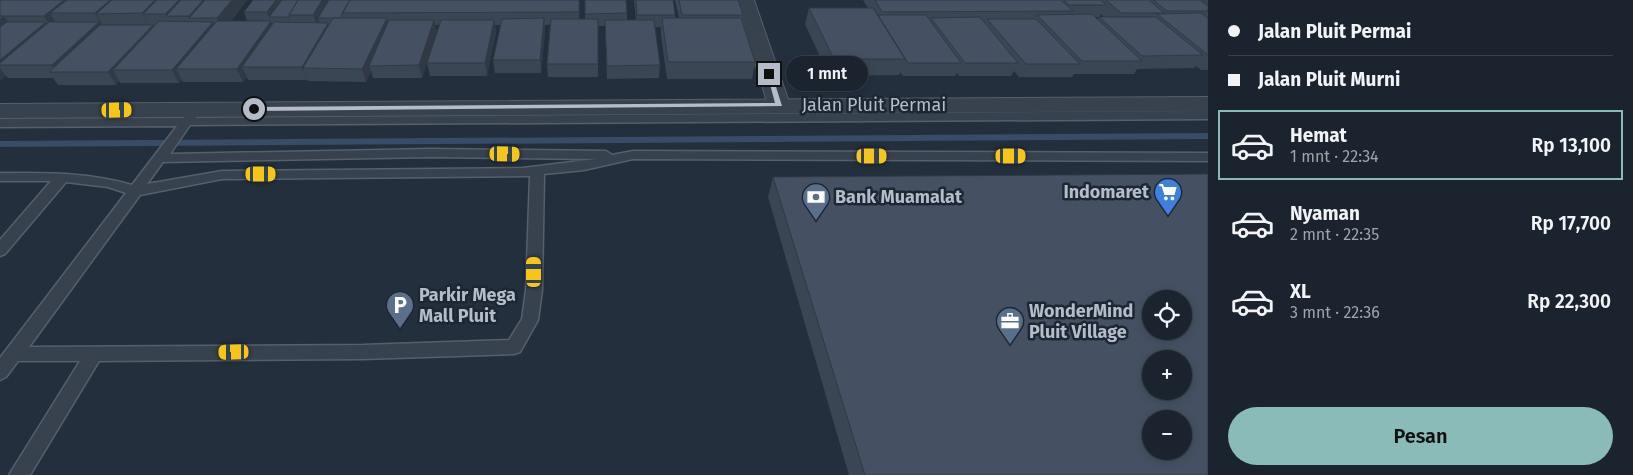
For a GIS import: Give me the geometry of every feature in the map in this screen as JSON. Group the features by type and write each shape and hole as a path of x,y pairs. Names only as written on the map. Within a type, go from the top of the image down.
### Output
{"street":[{"path":"745,0 779,105"},
{"name":"Jalan Pluit Permai","path":"0,111 191,115 779,105 1208,104"}],"lane":[{"path":"0,372 191,115"},
{"path":"0,123 191,115 1208,115"},
{"path":"163,153 1208,157"},
{"path":"0,178 63,177 109,183 135,191 222,175 537,170 584,166 633,155"},
{"path":"14,354 363,352 514,347 530,320 534,290 534,216 537,170"},
{"path":"0,250 63,177"},
{"path":"19,475 94,354"}],"building":[{"path":"0,0 64,0 44,16 0,16"},
{"path":"67,0 110,0 95,13 50,13"},
{"path":"112,0 155,0 142,13 96,14"},
{"path":"157,0 179,0 165,14 143,14"},
{"path":"181,0 203,0 189,16 166,16"},
{"path":"205,0 232,0 217,18 189,18"},
{"path":"253,0 276,0 267,12 244,12"},
{"path":"282,0 298,0 289,15 290,17 269,17"},
{"path":"298,0 322,0 313,15 289,15"},
{"path":"329,0 350,0 340,18 318,18"},
{"path":"350,0 579,0 579,12 342,13"},
{"path":"585,0 626,0 627,13 585,14"},
{"path":"636,0 673,0 675,15 637,15"},
{"path":"679,0 738,0 743,15 682,15"},
{"path":"875,0 1061,0 1073,11 882,12"},
{"path":"1064,0 1101,0 1106,5 1069,5"},
{"path":"1106,0 1149,0 1164,13 1121,13"},
{"path":"1153,0 1199,0 1208,6 1208,11 1167,11"},
{"path":"809,8 873,8 905,59 834,59"},
{"path":"1201,13 1208,18 1208,55 1157,14"},
{"path":"1092,14 1142,61 1082,61 1037,15"},
{"path":"878,15 926,15 961,63 908,63"},
{"path":"980,17 1018,63 965,63 931,18"},
{"path":"1099,17 1156,17 1203,55 1142,56"},
{"path":"333,18 387,18 362,69 303,68"},
{"path":"544,18 540,60 493,60 502,19"},
{"path":"662,18 741,18 755,62 668,62"},
{"path":"551,19 598,19 598,64 547,64"},
{"path":"987,19 1036,19 1080,64 1026,64"},
{"path":"389,20 434,20 419,65 369,66"},
{"path":"441,20 494,20 485,63 427,63"},
{"path":"605,20 654,20 660,65 607,66"},
{"path":"159,21 213,22 172,70 113,70"},
{"path":"217,21 271,21 237,69 176,69"},
{"path":"7,22 46,22 0,60 0,27"},
{"path":"49,22 99,22 52,65 0,65 0,63"},
{"path":"274,22 328,23 302,67 242,67"},
{"path":"100,25 153,25 108,72 49,72"},
{"name":"WonderMind Pluit Village","path":"1208,174 1208,475 865,475 773,177"}],"waterway":[{"path":"0,144 1208,136"}],"place":[{"name":"Indomaret","path":"1168,216"},
{"name":"Bank Muamalat","path":"816,221"},
{"name":"Parkir Mega Mall Pluit","path":"400,329"},
{"name":"WonderMind Pluit Village","path":"1010,345"}],"route":[{"path":"254,109 779,105 769,74"}]}
